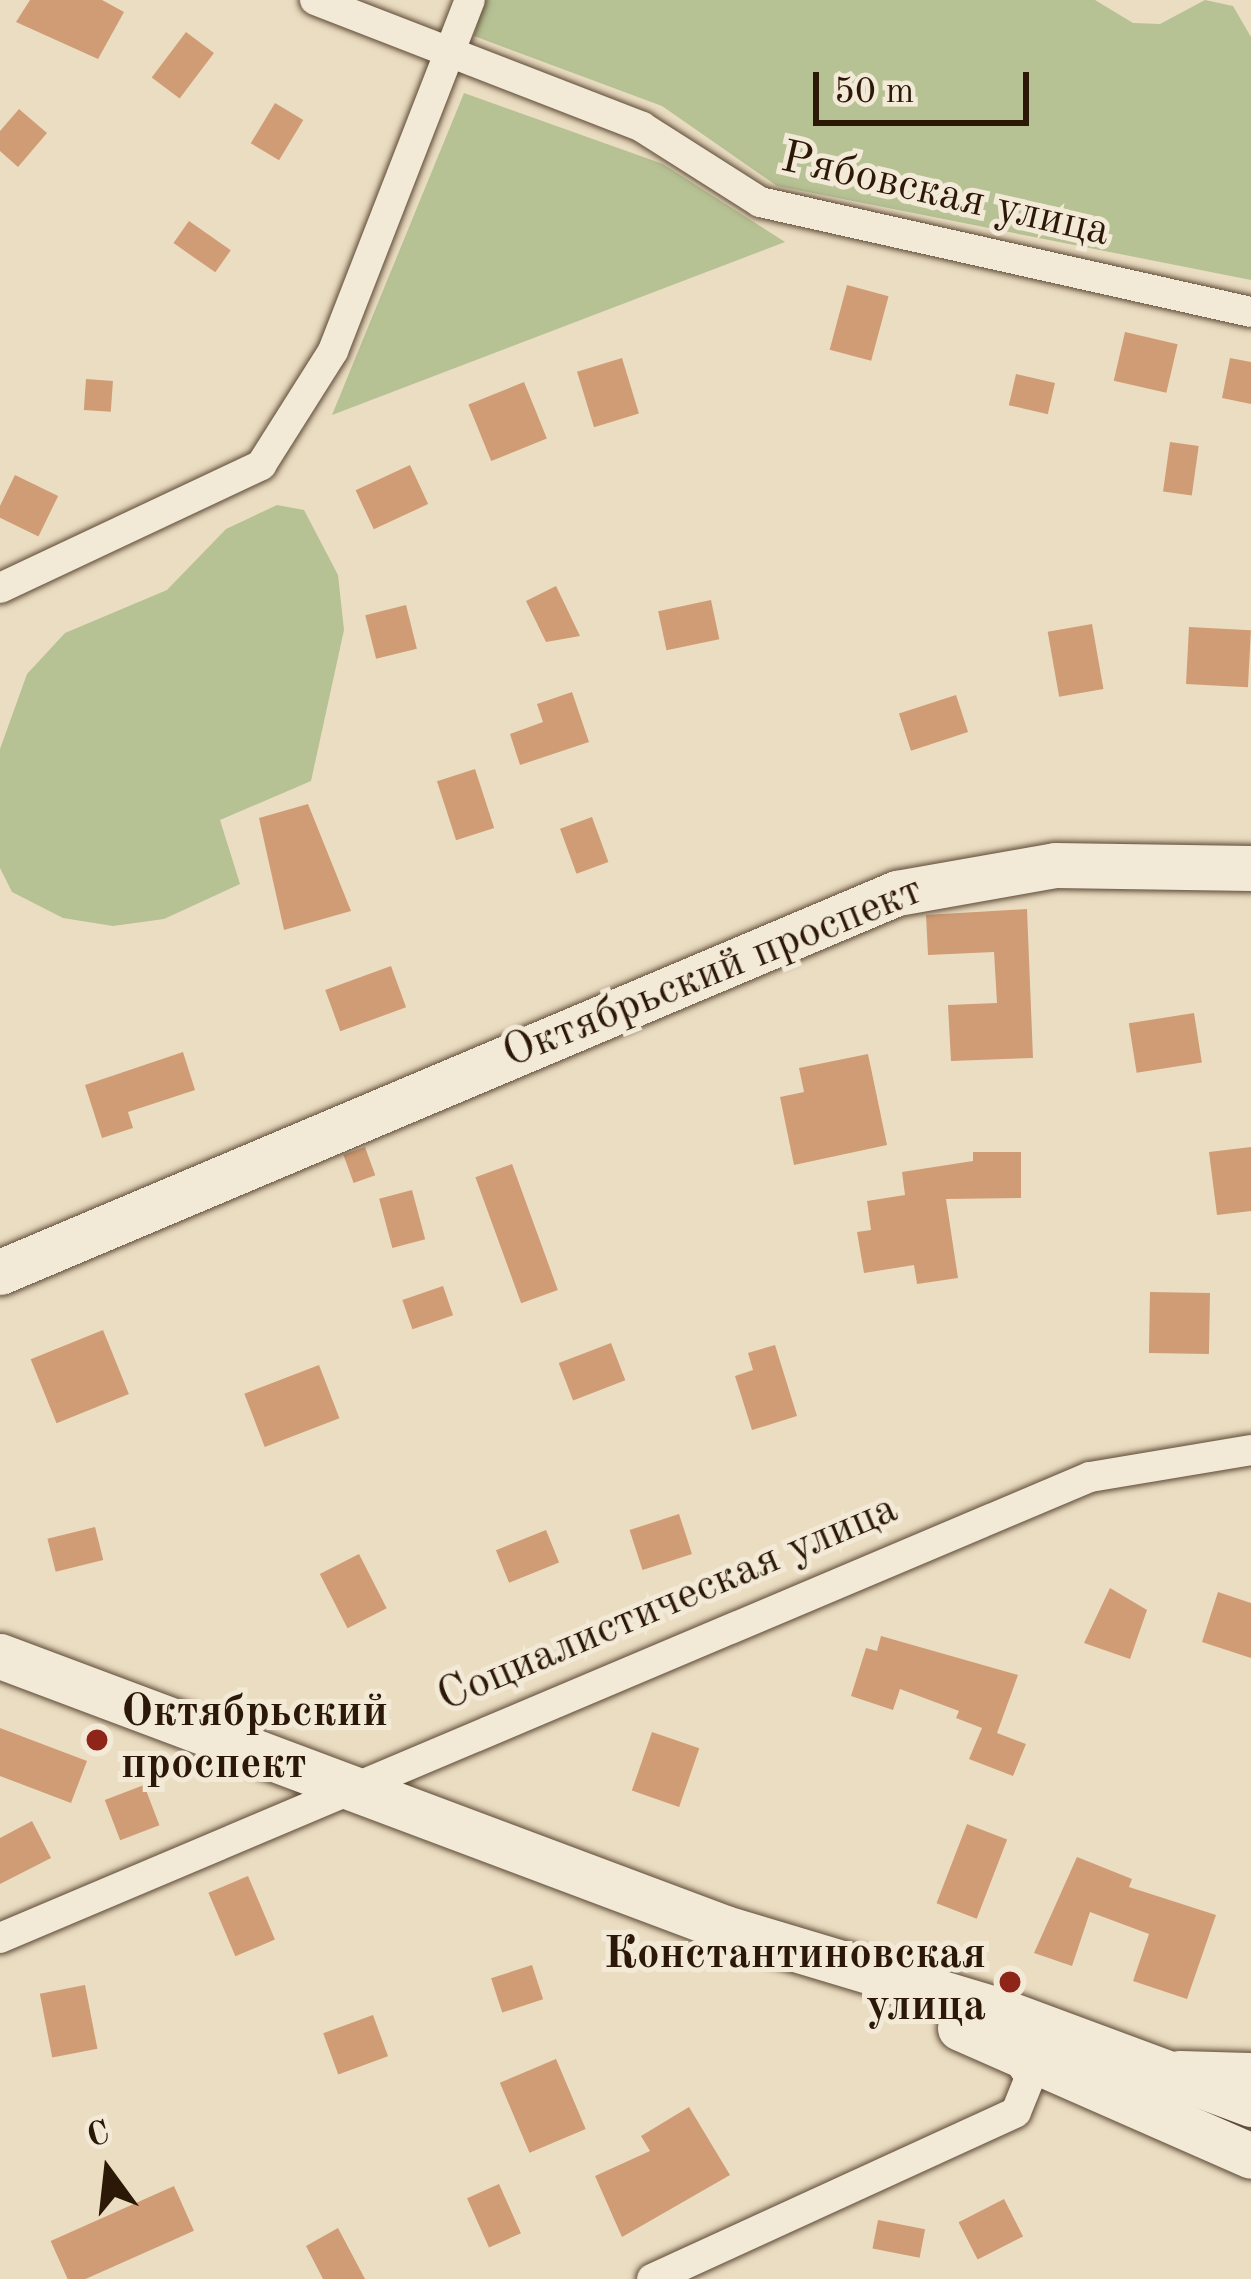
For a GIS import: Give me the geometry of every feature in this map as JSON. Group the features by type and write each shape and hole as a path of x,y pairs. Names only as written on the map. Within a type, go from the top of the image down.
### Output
{"main road":[{"name":"Октябрьский проспект","path":"0,1272 897,893 1054,865 1251,868"},
{"path":"0,1656 811,1957 884,1972 1251,2104"},
{"path":"811,1957 872,1993 1007,2047 1251,2156"}],"street":[{"name":"Рябовская улица","path":"315,0 642,127 760,202 1251,312"},
{"path":"0,588 260,465 333,351 453,57 470,0"},
{"name":"Социалистическая улица","path":"0,1939 348,1787 1090,1477 1251,1450"},
{"path":"652,2279 1016,2112 1030,2077 1007,2047"},
{"path":"1151,2066 1251,2068"}],"green space":[{"path":"484,0 1095,0 1133,23 1160,24 1205,0 1233,6 1251,37 1251,280 777,186 662,106 474,36"},
{"path":"464,93 663,164 785,242 332,415"},
{"path":"277,505 304,510 338,575 344,630 311,781 220,820 240,884 164,919 113,926 63,918 12,892 0,868 0,749 27,674 65,633 167,590 226,529"}],"building":[{"path":"30,0 102,0 124,12 98,59 16,22"},
{"path":"186,32 214,53 180,99 152,78"},
{"path":"275,103 303,120 279,160 251,143"},
{"path":"19,109 47,133 18,167 0,151 0,131"},
{"path":"189,221 231,250 215,272 174,243"},
{"path":"847,285 889,296 871,361 830,350"},
{"path":"1125,332 1178,344 1166,393 1114,381"},
{"path":"622,358 639,413 594,427 577,372"},
{"path":"1230,358 1251,362 1251,404 1222,398"},
{"path":"1016,374 1055,383 1048,414 1009,405"},
{"path":"86,379 113,381 111,412 84,410"},
{"path":"524,382 547,439 491,461 468,404"},
{"path":"1170,442 1199,446 1192,496 1163,492"},
{"path":"410,465 428,504 374,529 356,490"},
{"path":"15,475 58,496 38,536 0,518 0,506"},
{"path":"556,586 580,636 546,642 526,601"},
{"path":"711,600 719,639 666,650 658,611"},
{"path":"406,605 417,649 376,659 365,615"},
{"path":"1092,624 1103,689 1059,697 1048,632"},
{"path":"1189,627 1251,630 1248,687 1186,684"},
{"path":"572,692 589,742 520,765 510,734 543,722 537,704"},
{"path":"956,695 968,732 911,751 899,714"},
{"path":"475,769 494,828 456,840 437,781"},
{"path":"308,804 351,911 284,930 259,818"},
{"path":"592,817 608,862 576,874 560,829"},
{"path":"1027,909 1033,1058 951,1061 948,1005 997,1003 994,952 928,955 926,915"},
{"path":"391,966 406,1007 340,1031 325,990"},
{"path":"1194,1013 1202,1062 1137,1073 1129,1023"},
{"path":"183,1052 195,1090 128,1112 133,1128 102,1138 85,1085"},
{"path":"868,1054 887,1145 794,1165 780,1097 804,1092 799,1068"},
{"path":"365,1147 375,1175 354,1183 343,1155"},
{"path":"1251,1147 1251,1211 1217,1215 1209,1152"},
{"path":"973,1152 1021,1152 1021,1198 946,1199 958,1278 917,1284 914,1265 864,1273 857,1232 871,1230 867,1201 905,1195 902,1172 973,1161"},
{"path":"512,1164 558,1290 521,1303 475,1177"},
{"path":"412,1190 425,1239 392,1248 379,1199"},
{"path":"443,1286 453,1315 412,1329 402,1300"},
{"path":"1150,1292 1210,1293 1209,1354 1149,1353"},
{"path":"103,1330 129,1394 57,1423 31,1359"},
{"path":"611,1343 625,1380 573,1400 559,1363"},
{"path":"775,1345 797,1416 752,1430 735,1376 753,1370 748,1353"},
{"path":"319,1365 339,1418 265,1447 244,1394"},
{"path":"679,1514 692,1554 643,1570 630,1530"},
{"path":"95,1527 103,1560 56,1572 47,1539"},
{"path":"546,1530 559,1562 509,1583 496,1550"},
{"path":"359,1554 387,1608 347,1628 320,1574"},
{"path":"1110,1588 1147,1610 1130,1659 1084,1643"},
{"path":"1218,1592 1251,1603 1251,1658 1202,1642"},
{"path":"881,1636 1018,1675 997,1733 1026,1744 1013,1776 969,1759 982,1728 956,1718 959,1711 900,1689 893,1710 851,1696 866,1648 877,1651"},
{"path":"0,1728 87,1761 71,1803 0,1776"},
{"path":"652,1732 699,1748 679,1807 632,1791"},
{"path":"144,1785 159,1825 120,1840 105,1800"},
{"path":"32,1821 51,1858 0,1884 0,1838"},
{"path":"967,1824 1007,1839 977,1919 937,1903"},
{"path":"1077,1857 1132,1879 1129,1887 1216,1915 1187,1999 1133,1981 1149,1934 1090,1912 1072,1966 1034,1953"},
{"path":"248,1876 275,1940 235,1956 208,1893"},
{"path":"532,1965 543,1999 502,2013 491,1978"},
{"path":"85,1985 97,2049 52,2058 40,1994"},
{"path":"373,2015 388,2056 338,2074 323,2033"},
{"path":"556,2059 586,2129 530,2153 500,2083"},
{"path":"689,2107 730,2175 622,2237 595,2176 650,2151 641,2136"},
{"path":"499,2184 521,2233 489,2248 467,2198"},
{"path":"174,2186 194,2231 86,2279 68,2279 51,2241"},
{"path":"1004,2199 1023,2236 978,2260 959,2222"},
{"path":"878,2220 925,2229 920,2258 872,2248"},
{"path":"338,2228 365,2279 323,2279 306,2246"}],"place":[{"name":"Октябрьский проспект","path":"97,1740"},
{"name":"Константиновская улица","path":"1010,1982"}]}
